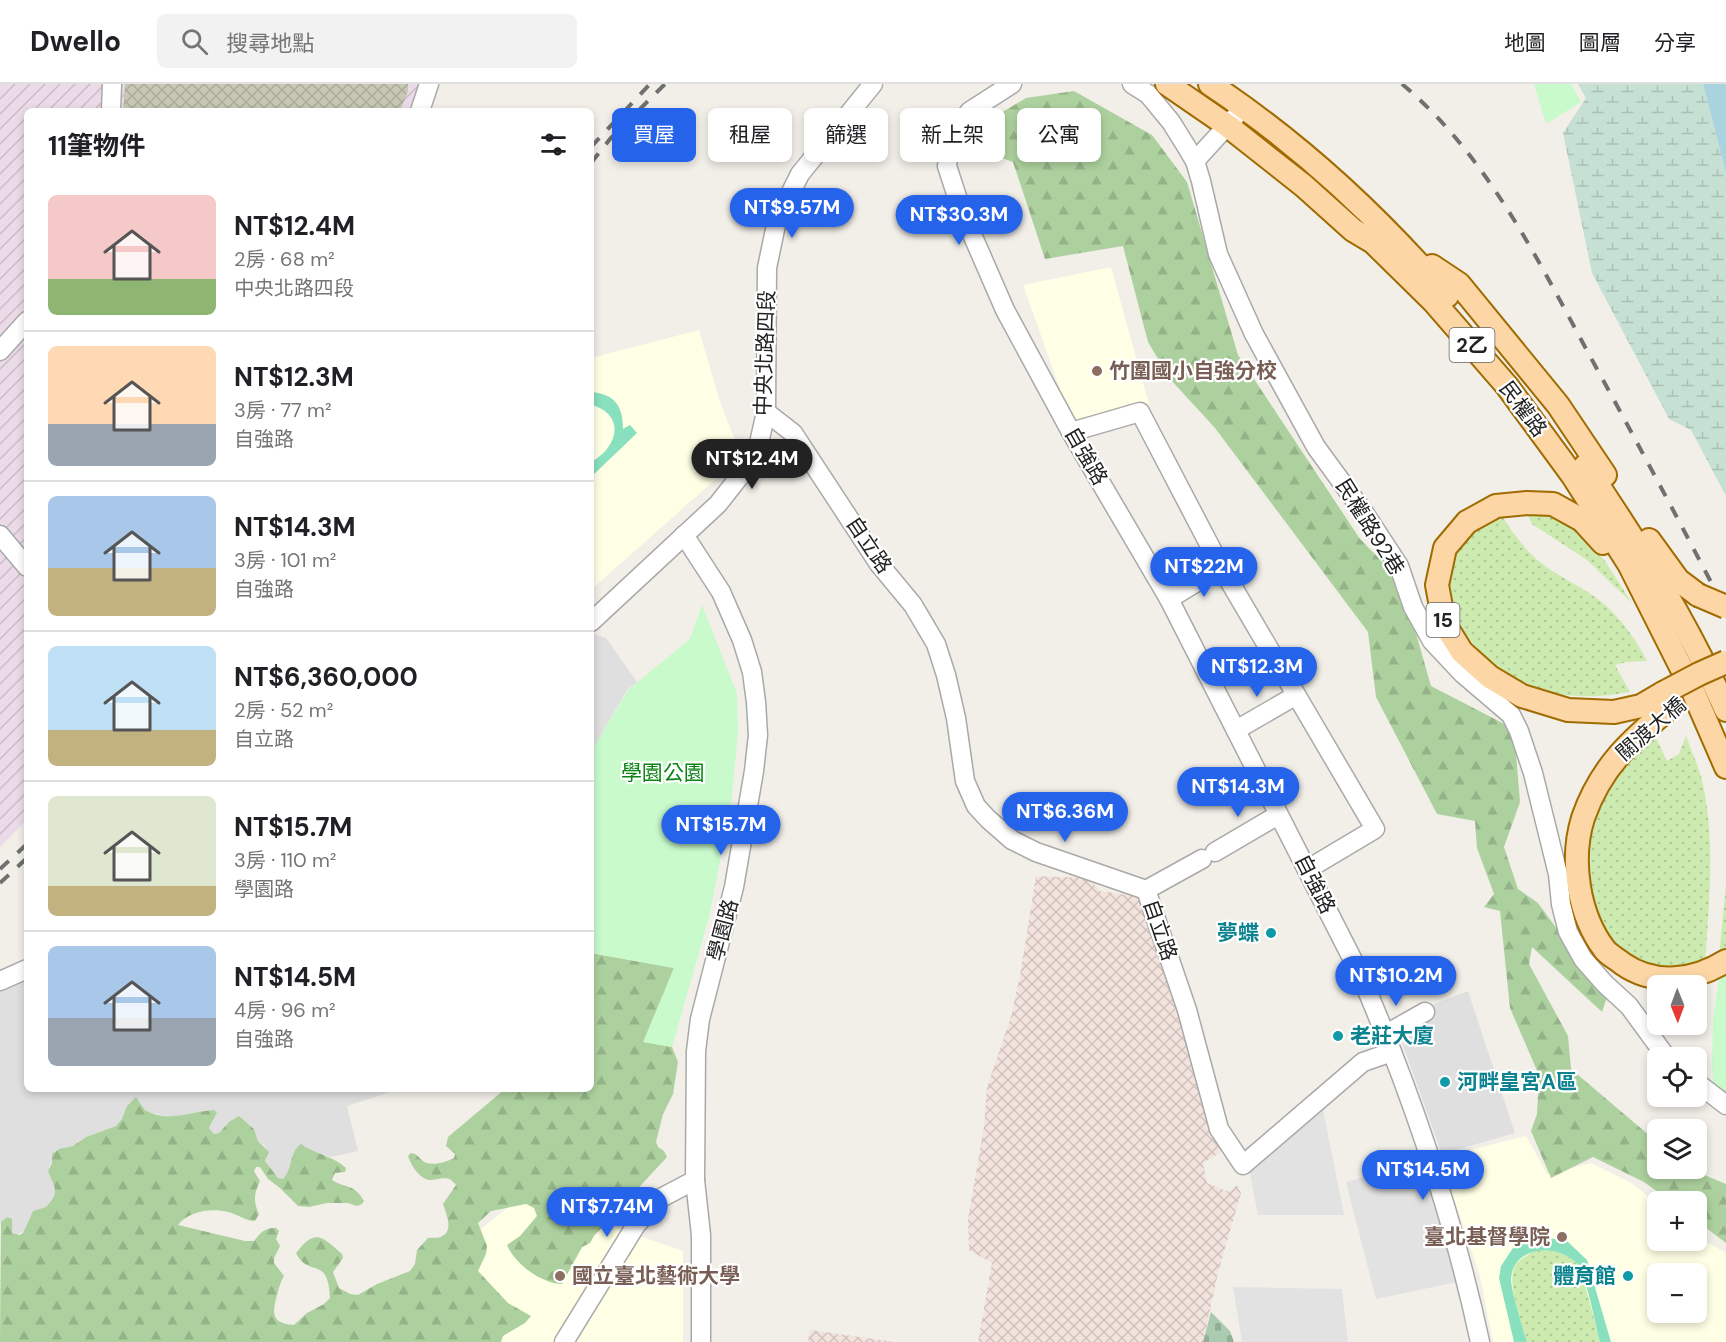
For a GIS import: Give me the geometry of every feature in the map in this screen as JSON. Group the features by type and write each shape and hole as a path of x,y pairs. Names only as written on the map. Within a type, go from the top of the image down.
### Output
{"main road":[{"name":"民權路","path":"1167,84 1227,126 1304,186 1353,230 1373,242 1434,302 1579,472 1721,669 1726,710"},
{"name":"民權路","path":"1210,84 1244,106 1299,148 1402,244 1542,409 1629,564 1692,689 1726,767"},
{"path":"1402,244 1459,284 1558,405 1678,580 1698,595 1726,607"},
{"name":"關渡大橋","path":"1652,612 1630,587 1601,539 1582,520 1553,504 1527,503 1496,507 1467,522 1445,548 1437,585 1444,623 1462,652 1490,677 1522,696 1568,710 1614,712 1668,699"},
{"name":"關渡大橋","path":"1721,669 1699,674 1668,699 1616,757 1597,786 1583,819 1577,855 1580,893 1592,931 1607,952 1633,970 1656,978 1683,979 1709,972 1726,962"}],"street":[{"path":"111,108 112,84"},
{"path":"421,108 429,84"},
{"name":"中央北路四段","path":"594,619 718,504 740,476 759,443 766,412 767,268 777,220 800,174 873,84"},
{"name":"自強路","path":"1012,84 970,111 951,134 947,166 962,209 1005,310 1071,432 1169,599 1360,974 1386,1034 1425,1143 1462,1264 1480,1342"},
{"path":"1132,84 1148,94 1171,122 1194,161 1244,106"},
{"name":"民權路92巷","path":"1194,161 1218,254 1254,334 1316,447 1365,514 1399,566 1413,607 1432,641 1463,674 1511,715 1519,730 1533,773 1558,874 1561,904 1568,932 1583,959 1629,1006 1659,1047"},
{"path":"0,351 24,324"},
{"name":"自立路","path":"766,412 793,433 879,564 913,605 936,644 956,718 965,781 976,806 1011,840 1036,852 1146,890 1187,1010 1219,1129 1243,1165 1363,1062 1392,1052"},
{"path":"1071,432 1140,412 1221,567 1375,829 1308,869"},
{"path":"0,535 24,563"},
{"name":"學園路","path":"684,535 721,592 742,640 752,672 758,735 734,887 699,1030 694,1082 695,1180 701,1235 701,1342"},
{"path":"1169,599 1221,567"},
{"path":"1236,730 1295,696"},
{"path":"1146,890 1278,815"},
{"path":"0,981 24,970"},
{"path":"1386,1034 1425,1012"},
{"path":"1707,1090 1726,1105"},
{"path":"564,1342 636,1225 659,1199 695,1180"}],"shaded area":[{"path":"0,84 420,84 413,108 24,108 24,823 0,847"},
{"path":"125,84 408,84 408,91 401,108 123,108"},
{"name":"竹圍國小自強分校","path":"1111,267 1149,404 1071,420 1023,285"},
{"path":"699,330 719,399 737,446 727,469 594,587 594,357"},
{"path":"594,634 606,638 637,682 627,690 594,747"},
{"path":"1036,876 1088,878 1100,891 1140,897 1147,903 1221,1152 1203,1163 1207,1183 1229,1192 1237,1185 1241,1193 1219,1269 1203,1342 978,1342 992,1263 969,1250 968,1219 984,1127 987,1087 1011,1017"},
{"path":"24,977 24,1092 390,1092 347,1106 358,1151 331,1157 311,1151 301,1144 295,1151 288,1173 283,1180 278,1178 267,1164 265,1146 258,1141 254,1129 247,1123 234,1118 219,1133 214,1134 209,1128 213,1120 206,1111 184,1116 166,1116 148,1112 139,1100 130,1102 116,1126 86,1137 53,1159 49,1166 56,1190 50,1204 43,1210 33,1211 23,1232 16,1235 12,1233 12,1219 0,1224 0,987"},
{"path":"1468,991 1515,1133 1442,1154 1394,1020"},
{"path":"1323,1110 1344,1215 1258,1215 1249,1169"},
{"name":"臺北基督學院","path":"1526,1136 1547,1174 1591,1163 1631,1183 1647,1195 1647,1251 1707,1251 1707,1242 1726,1253 1726,1342 1493,1342 1480,1276 1440,1158"},
{"path":"1420,1161 1462,1281 1376,1299 1346,1182"},
{"name":"國立臺北藝術大學","path":"549,1174 605,1215 617,1228 683,1251 683,1342 334,1342 459,1247"},
{"path":"1233,1287 1342,1289 1348,1342 1242,1342"},
{"path":"810,1330 895,1342 808,1342"}],"green space":[{"path":"1534,84 1571,84 1581,102 1546,124"},
{"path":"1578,84 1703,84 1726,173 1726,496 1691,430 1669,419 1592,273 1563,133 1586,98"},
{"path":"1074,91 1152,135 1187,182 1238,355 1360,539 1401,581 1431,686 1514,729 1520,802 1504,847 1518,889 1538,903 1607,997 1602,1012 1532,947 1529,964 1568,1036 1571,1069 1647,1134 1647,1179 1707,1179 1707,1176 1726,1184 1726,1243 1707,1229 1707,1191 1656,1191 1644,1182 1593,1157 1551,1178 1531,1131 1537,1114 1539,1075 1510,1008 1500,911 1484,907 1494,894 1477,848 1475,821 1437,814 1376,697 1368,632 1215,428 1170,379 1148,342 1123,246 1045,259 1013,162 1005,159 1005,110 1026,98"},
{"path":"594,392 612,399 619,408 623,429 630,425 637,433 594,474 594,461 607,449 614,432 609,415 594,406"},
{"path":"1526,512 1546,515 1563,521 1577,530 1601,556 1632,603 1587,560 1532,524"},
{"path":"1501,515 1534,557 1553,572 1603,603 1631,634 1647,661 1615,665 1630,692 1582,696 1547,691 1518,679 1501,668 1471,640 1452,606 1449,586 1452,566 1459,547 1466,538"},
{"name":"學園公園","path":"702,605 737,694 738,732 731,805 709,917 672,1047 643,1042 674,968 594,954 594,747 628,690 690,639"},
{"path":"1655,736 1667,761 1679,754 1686,736 1700,774 1706,803 1710,872 1705,964 1689,968 1658,967 1629,956 1605,935 1595,922 1591,908 1584,850 1596,814 1608,789 1624,766"},
{"path":"1726,884 1726,951 1719,957"},
{"path":"594,954 674,968 644,1042 672,1047 678,1062 673,1094 663,1114 656,1142 667,1157 590,1243 582,1247 562,1284 546,1281 530,1272 516,1259 507,1245 520,1236 537,1216 534,1208 526,1204 491,1211 478,1223 487,1246 478,1271 508,1303 531,1316 525,1323 503,1336 501,1342 0,1342 1,1222 7,1217 12,1219 12,1233 20,1235 23,1233 33,1211 46,1207 55,1193 48,1171 52,1163 52,1154 59,1149 73,1146 86,1137 116,1126 122,1119 127,1106 136,1097 145,1110 162,1116 179,1116 213,1110 217,1112 209,1128 214,1134 219,1133 230,1121 239,1116 254,1129 258,1141 269,1152 265,1161 278,1178 283,1179 286,1175 295,1151 301,1144 346,1168 345,1172 335,1173 332,1180 357,1191 364,1201 357,1206 348,1203 327,1203 309,1207 298,1206 268,1179 260,1167 256,1167 254,1171 260,1181 255,1198 259,1214 255,1221 215,1210 188,1216 178,1225 245,1241 254,1241 263,1231 276,1228 279,1231 276,1239 280,1246 274,1263 284,1276 274,1312 277,1320 286,1324 294,1325 307,1313 330,1298 326,1276 322,1271 301,1261 296,1253 308,1240 319,1237 324,1239 342,1254 343,1258 333,1272 339,1288 350,1294 358,1295 377,1284 410,1271 415,1264 417,1250 428,1238 437,1238 446,1234 448,1222 443,1204 456,1185 444,1178 430,1180 422,1177 413,1167 408,1156 413,1153 430,1164 454,1158 455,1154 446,1146 448,1137 501,1092 594,1092"},
{"path":"1726,974 1726,1100 1714,1086 1712,1066 1713,1018 1719,979"},
{"path":"1542,1237 1567,1241 1587,1260 1611,1342 1600,1342 1588,1290 1579,1266 1561,1253 1539,1251 1529,1253 1514,1267 1512,1285 1527,1342 1514,1342 1499,1278 1501,1266 1513,1248 1531,1239"},
{"path":"1536,1250 1560,1252 1581,1268 1600,1342 1527,1342 1516,1304 1512,1275 1518,1262"},
{"path":"1211,1312 1230,1331 1234,1342 1203,1342"}],"water":[{"path":"1703,84 1726,84 1726,173"}],"railway":[{"path":"594,144 650,84"},
{"path":"594,159 610,139 665,84"},
{"path":"1402,84 1460,143 1509,212 1531,248 1726,611"},
{"path":"0,869 24,847"},
{"path":"0,883 24,861"}],"place":[{"name":"竹圍國小自強分校","path":"1097,371"},
{"name":"夢蝶","path":"1271,933"},
{"name":"老莊大廈","path":"1338,1036"},
{"name":"河畔皇宮A區","path":"1445,1082"},
{"name":"臺北基督學院","path":"1562,1237"},
{"name":"國立臺北藝術大學","path":"560,1276"},
{"name":"體育館","path":"1628,1276"}]}
